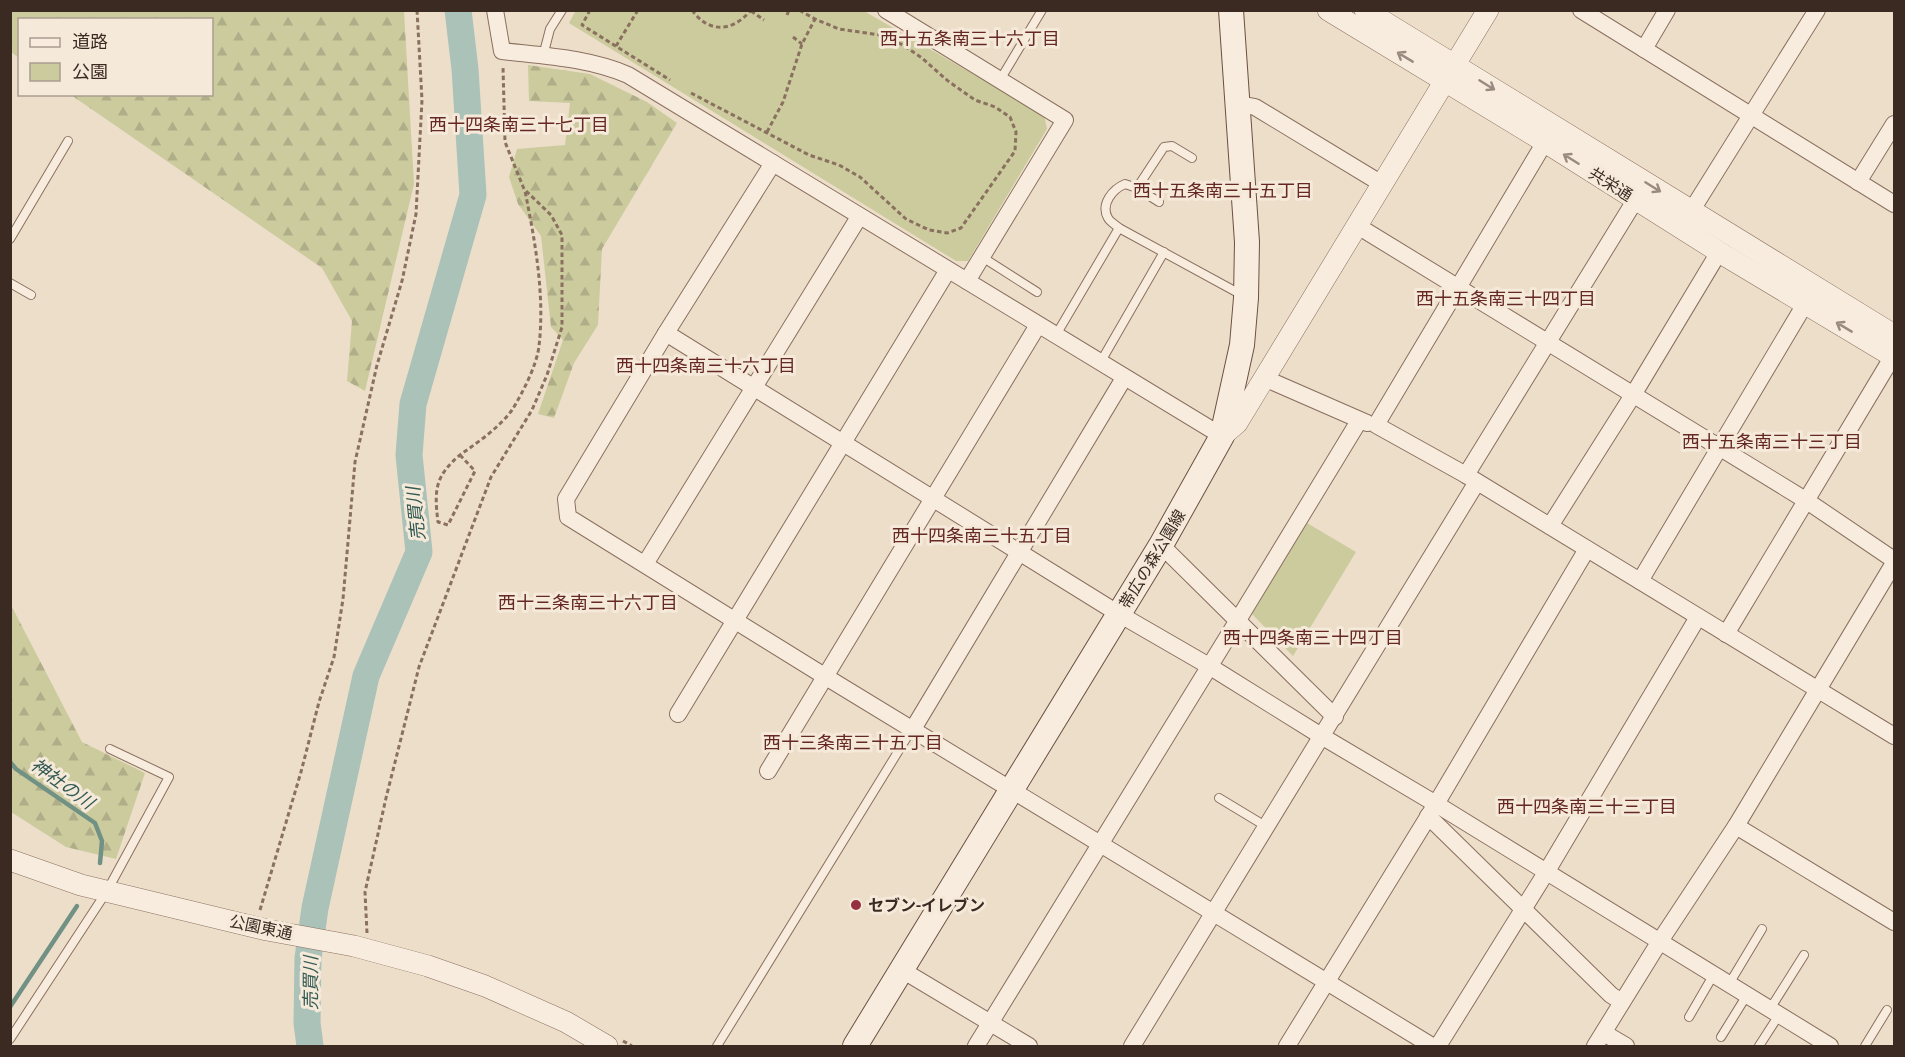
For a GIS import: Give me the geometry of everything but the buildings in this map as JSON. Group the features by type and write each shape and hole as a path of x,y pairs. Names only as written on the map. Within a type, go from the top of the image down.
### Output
{"main road":[{"name":"帯広の森公園線","path":"855,1047 1161,545 1222,436 1242,345 1246,298 1247,242 1231,10"}],"street":[{"path":"495,10 502,51 588,61 628,75 1222,436 1237,423 1488,10"},
{"name":"共栄通","path":"1328,10 1449,73 1686,219 1894,335"},
{"name":"共栄通","path":"1365,10 1545,142 1636,199 1686,219 1719,252 1894,357"},
{"path":"1581,10 1894,204"},
{"path":"1644,49 1667,10"},
{"path":"1686,219 1817,10"},
{"path":"890,12 1065,120 967,281"},
{"path":"1239,104 1255,106 1382,184"},
{"path":"1858,182 1894,124"},
{"path":"1376,425 1545,142"},
{"path":"773,163 666,333 566,499 568,517 1432,1047"},
{"path":"1132,1047 1335,717 1472,479 1547,342 1636,199"},
{"path":"645,564 859,217"},
{"path":"1356,225 1807,501 1894,561 1736,826 1660,941 1600,1040 1626,1047"},
{"path":"1550,526 1633,395 1719,252"},
{"path":"678,714 948,270"},
{"path":"1640,581 1806,304"},
{"path":"768,771 1038,325"},
{"path":"666,333 755,386 1119,614 1209,666 1323,737 1432,810 1547,871 1830,1047"},
{"path":"1726,634 1894,357"},
{"path":"913,729 1124,378"},
{"path":"1264,378 1359,421 1376,425 1472,479 1894,736"},
{"path":"976,1047 1359,421"},
{"path":"1161,545 1335,717"},
{"path":"1287,1047 1432,810 1587,549"},
{"path":"1438,1047 1547,871 1698,617"},
{"path":"1432,810 1523,909 1611,995 1623,1002"},
{"path":"1736,826 1894,922"},
{"name":"公園東通","path":"10,860 62,879 107,891 361,942 485,986 566,1022 607,1047"},
{"path":"902,970 1029,1047"}],"lane":[{"path":"543,56 550,29 562,10"},
{"path":"1000,80 1042,10"},
{"path":"10,239 68,141"},
{"path":"1137,188 1164,147 1172,146 1192,158"},
{"path":"1158,202 1137,188 1125,184 1116,188 1108,199 1106,211 1108,219 1119,228 1246,298"},
{"path":"1056,335 1119,228"},
{"path":"1100,363 1164,252"},
{"path":"982,257 1037,292"},
{"path":"10,283 31,296"},
{"path":"717,1047 913,729"},
{"path":"10,1039 107,891 169,777 110,750"},
{"path":"1219,798 1267,827"},
{"path":"1729,984 1762,929"},
{"path":"1759,1047 1774,1012 1804,955"},
{"path":"1689,1017 1714,974"},
{"path":"1721,1037 1747,995"},
{"path":"1865,1047 1887,1010"}],"path":[{"path":"263,922 319,702 334,657 343,599 356,462 377,365 402,280 416,214 422,100 417,10"},
{"path":"590,10 582,25 675,83"},
{"path":"616,46 638,10"},
{"path":"692,10 697,18 719,28 732,27 751,11 764,20"},
{"path":"685,90 809,155 839,165 860,177 906,219 929,230 947,233 961,228 1015,151 1016,132 1010,117 996,107 975,100 903,45 880,35 839,29 815,20 800,10"},
{"path":"767,132 783,102 802,44 815,20"},
{"path":"794,37 802,44"},
{"path":"460,455 475,471 448,525 438,522 437,484 442,472 460,455 492,431 512,410 529,378 539,349 540,308 535,240 524,189 505,142 502,51"},
{"path":"361,942 365,892 418,667 490,477 532,410 547,375 562,327 562,235 550,215 524,189"}],"green space":[{"path":"11,10 404,11 414,184 365,391 347,381 352,321 322,268 72,96 213,96 213,18 18,18 18,57 11,52"},
{"path":"576,10 864,11 1044,115 1047,129 968,261 956,261 569,23"},
{"path":"528,65 590,74 647,102 677,123 602,249 598,325 574,363 554,418 538,414 563,340 551,327 541,236 518,204 509,177 517,149 565,145 570,103 529,101"},
{"path":"1307,523 1356,552 1293,656 1252,614"},
{"path":"11,605 82,742 145,773 116,859 66,847 11,812"}],"waterway":[{"name":"売買川","path":"310,1046 307,1023 308,958 315,908 366,676 419,552 409,455 413,404 473,195 465,69 458,10"},
{"name":"神社の川","path":"10,762 16,769 95,823 102,841 100,863"},
{"name":"神社の川","path":"10,1007 77,906"}],"place":[{"name":"セブン-イレブン","path":"856,905"}],"district":[{"name":"西十五条南三十六丁目","path":"970,38"},
{"name":"西十四条南三十七丁目","path":"519,124"},
{"name":"西十五条南三十五丁目","path":"1223,190"},
{"name":"西十五条南三十四丁目","path":"1506,298"},
{"name":"西十四条南三十六丁目","path":"706,365"},
{"name":"西十五条南三十三丁目","path":"1772,441"},
{"name":"西十四条南三十五丁目","path":"982,535"},
{"name":"西十三条南三十六丁目","path":"588,602"},
{"name":"西十四条南三十四丁目","path":"1313,637"},
{"name":"西十三条南三十五丁目","path":"853,742"},
{"name":"西十四条南三十三丁目","path":"1587,806"}]}
